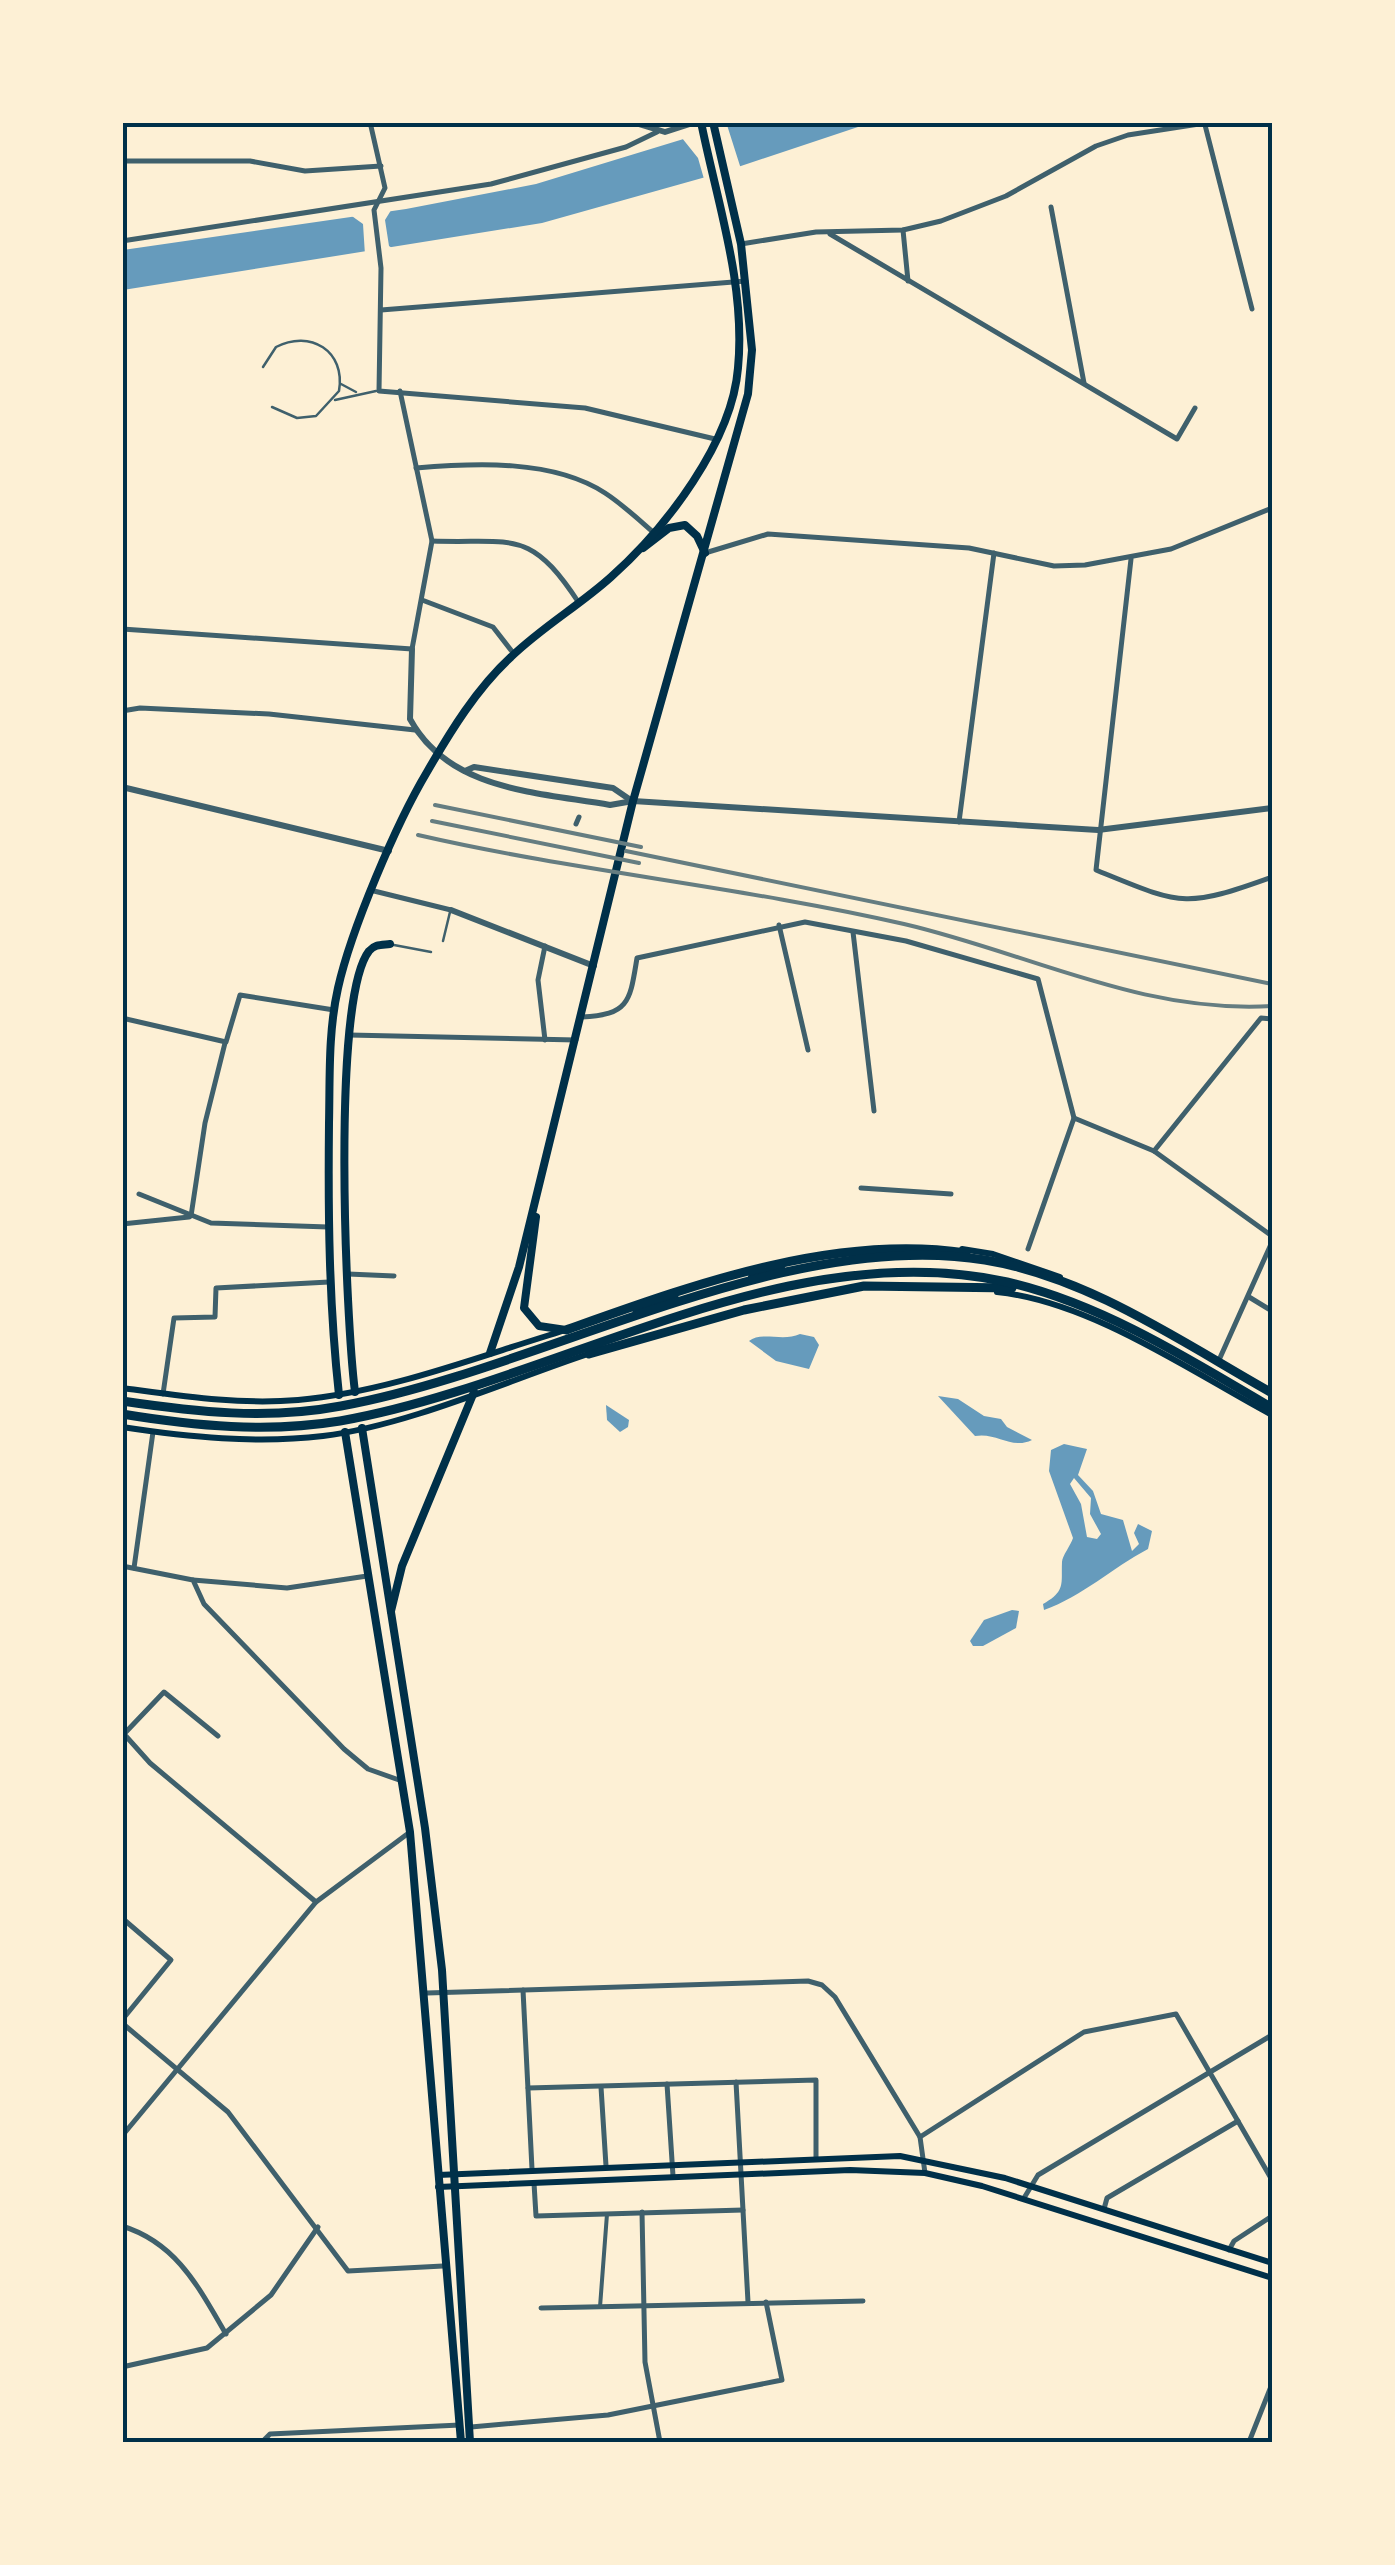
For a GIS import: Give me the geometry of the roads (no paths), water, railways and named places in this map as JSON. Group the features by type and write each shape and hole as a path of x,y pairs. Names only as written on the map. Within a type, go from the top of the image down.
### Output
{"highway":[{"path":"566,1330 642,1303 850,1251 912,1248 963,1252 1036,1273 1106,1302 1272,1392"},
{"path":"122,1401 230,1414 338,1407 419,1386 702,1297 845,1264 946,1257 988,1261 1036,1273"},
{"path":"122,1414 230,1428 340,1421 721,1305 808,1284 926,1272 1031,1288 1099,1316 1272,1411"},
{"path":"588,1354 744,1310 864,1286 1031,1288"}],"main road":[{"path":"638,550 689,488 733,395 738,366 732,282 715,176 699,122"},
{"path":"490,1353 539,1193 633,801 750,382 752,350 741,244 727,172 713,126"},
{"path":"339,1394 328,1227 334,1010 346,960 390,851 438,754 484,686 514,654 669,528 685,525 697,536 705,553"},
{"path":"355,1392 345,1274 349,1036 352,1004 366,954 375,946 390,944"},
{"path":"539,1193 524,1308 539,1326 566,1330"},
{"path":"122,1388 254,1402 355,1392 829,1254 949,1248 993,1254 1056,1274 1272,1392"},
{"path":"122,1427 260,1439 344,1432 686,1322 842,1288 958,1288 1011,1293 1086,1316 1272,1411"},
{"path":"393,1645 390,1614 402,1566 474,1392"},
{"path":"362,1428 422,1811 443,1991 455,2186 464,2426 461,2442"},
{"path":"344,1432 410,1832 426,1992 443,2266 464,2426 470,2442"},
{"path":"438,2175 816,2157 925,2159 1028,2185 1272,2264"},
{"path":"438,2187 876,2169 924,2172 1024,2198 1272,2278"}],"street":[{"path":"370,122 384,188 377,207 379,390 585,408 715,439"},
{"path":"632,122 657,132"},
{"path":"122,241 377,207 492,184 626,147 657,132 699,122"},
{"path":"741,244 828,232 903,230 942,222 1006,196 1096,146 1128,134 1209,124 1252,309"},
{"path":"122,161 250,161 305,171 381,166"},
{"path":"1051,207 1084,383"},
{"path":"903,230 908,281"},
{"path":"828,232 1177,439 1195,408"},
{"path":"381,310 746,281"},
{"path":"400,391 432,541 412,648 408,706 416,730 438,754 472,780 610,805 633,801 1098,830 1272,808"},
{"path":"416,468 507,466 555,474 602,491 653,532"},
{"path":"705,553 768,534 994,552 1054,566 1131,559 1222,532 1272,508"},
{"path":"432,541 510,540 529,546 543,556 580,603"},
{"path":"959,822 994,552"},
{"path":"1131,559 1096,870 1172,901 1194,902 1272,877"},
{"path":"422,600 493,626 514,654"},
{"path":"122,629 412,648"},
{"path":"122,711 140,708 269,714 416,730"},
{"path":"464,771 474,767 609,787 633,801"},
{"path":"122,787 390,851"},
{"path":"576,824 580,816"},
{"path":"374,890 451,910 595,966"},
{"path":"582,1017 622,1009 630,1000 637,958 779,924 805,922 906,941 1038,979 1074,1118 1028,1249"},
{"path":"779,924 808,1050"},
{"path":"853,932 874,1111"},
{"path":"544,946 538,980 545,1040"},
{"path":"191,1216 205,1123 240,994 334,1010"},
{"path":"122,1018 226,1042"},
{"path":"1154,1151 1260,1018 1272,1018"},
{"path":"349,1036 576,1040"},
{"path":"1074,1118 1154,1151 1272,1239 1219,1360"},
{"path":"861,1188 950,1194"},
{"path":"139,1194 211,1223 328,1227"},
{"path":"122,1224 191,1216"},
{"path":"345,1274 394,1276"},
{"path":"163,1394 174,1318 215,1317 216,1288 329,1282"},
{"path":"1248,1297 1272,1311"},
{"path":"134,1568 153,1432"},
{"path":"122,1566 193,1580 287,1588 367,1576"},
{"path":"193,1580 204,1604 344,1749 368,1769 402,1782"},
{"path":"218,1736 164,1692 124,1734 150,1763 316,1902"},
{"path":"122,2136 316,1902 410,1832"},
{"path":"122,1918 171,1960 122,2022 228,2112 318,2226 348,2271 443,2266"},
{"path":"426,1992 808,1981 822,1985 836,1998 920,2136 924,2172"},
{"path":"524,1990 532,2169"},
{"path":"920,2136 1097,2027 1176,2014 1272,2180"},
{"path":"1024,2198 1028,2185 1047,2169 1272,2035"},
{"path":"528,2088 816,2080 816,2157"},
{"path":"736,2082 748,2302"},
{"path":"667,2084 673,2176"},
{"path":"601,2087 606,2166"},
{"path":"1104,2209 1107,2198 1238,2120"},
{"path":"534,2182 536,2216 743,2210"},
{"path":"642,2212 645,2362 660,2442"},
{"path":"600,2307 606,2214"},
{"path":"1228,2250 1234,2241 1272,2216"},
{"path":"122,2226 160,2243 186,2268 226,2334"},
{"path":"122,2367 207,2348 271,2295 318,2226"},
{"path":"541,2308 863,2301"},
{"path":"262,2442 270,2434 550,2423 782,2380 766,2302"},
{"path":"1249,2442 1272,2384"}],"lane":[{"path":"263,368 276,347 309,340 330,350 340,383 334,401"},
{"path":"340,383 358,392"},
{"path":"272,408 283,415 306,418 316,416 334,401 358,392 379,390"},
{"path":"443,941 451,910"},
{"path":"390,944 431,952"}],"water":[{"path":"736,123 870,123 720,173 542,223 123,290 123,250 406,209 536,184"},
{"path":"760,1337 814,1337 819,1345 809,1369 776,1361 749,1341"},
{"path":"938,1396 958,1399 984,1416 1001,1419 1007,1427 1032,1440 1018,1443 975,1436"},
{"path":"606,1405 629,1420 628,1427 620,1432 607,1420"},
{"path":"1064,1444 1087,1449 1078,1475 1093,1491 1101,1514 1123,1520 1132,1551 1139,1544 1134,1533 1138,1524 1152,1531 1148,1549 1044,1610 1043,1604 1061,1586 1062,1560 1073,1538 1049,1471 1051,1450","holes":["1074,1478 1091,1498 1090,1514 1101,1534 1097,1539 1087,1537 1081,1504 1070,1484"]},
{"path":"1019,1611 1016,1628 983,1646 973,1646 970,1641 984,1620"}],"railway":[{"path":"435,805 641,847"},
{"path":"432,821 639,863"},
{"path":"418,835 904,924 1086,979 1177,1001 1272,1006"},
{"path":"626,851 1272,984"}]}
